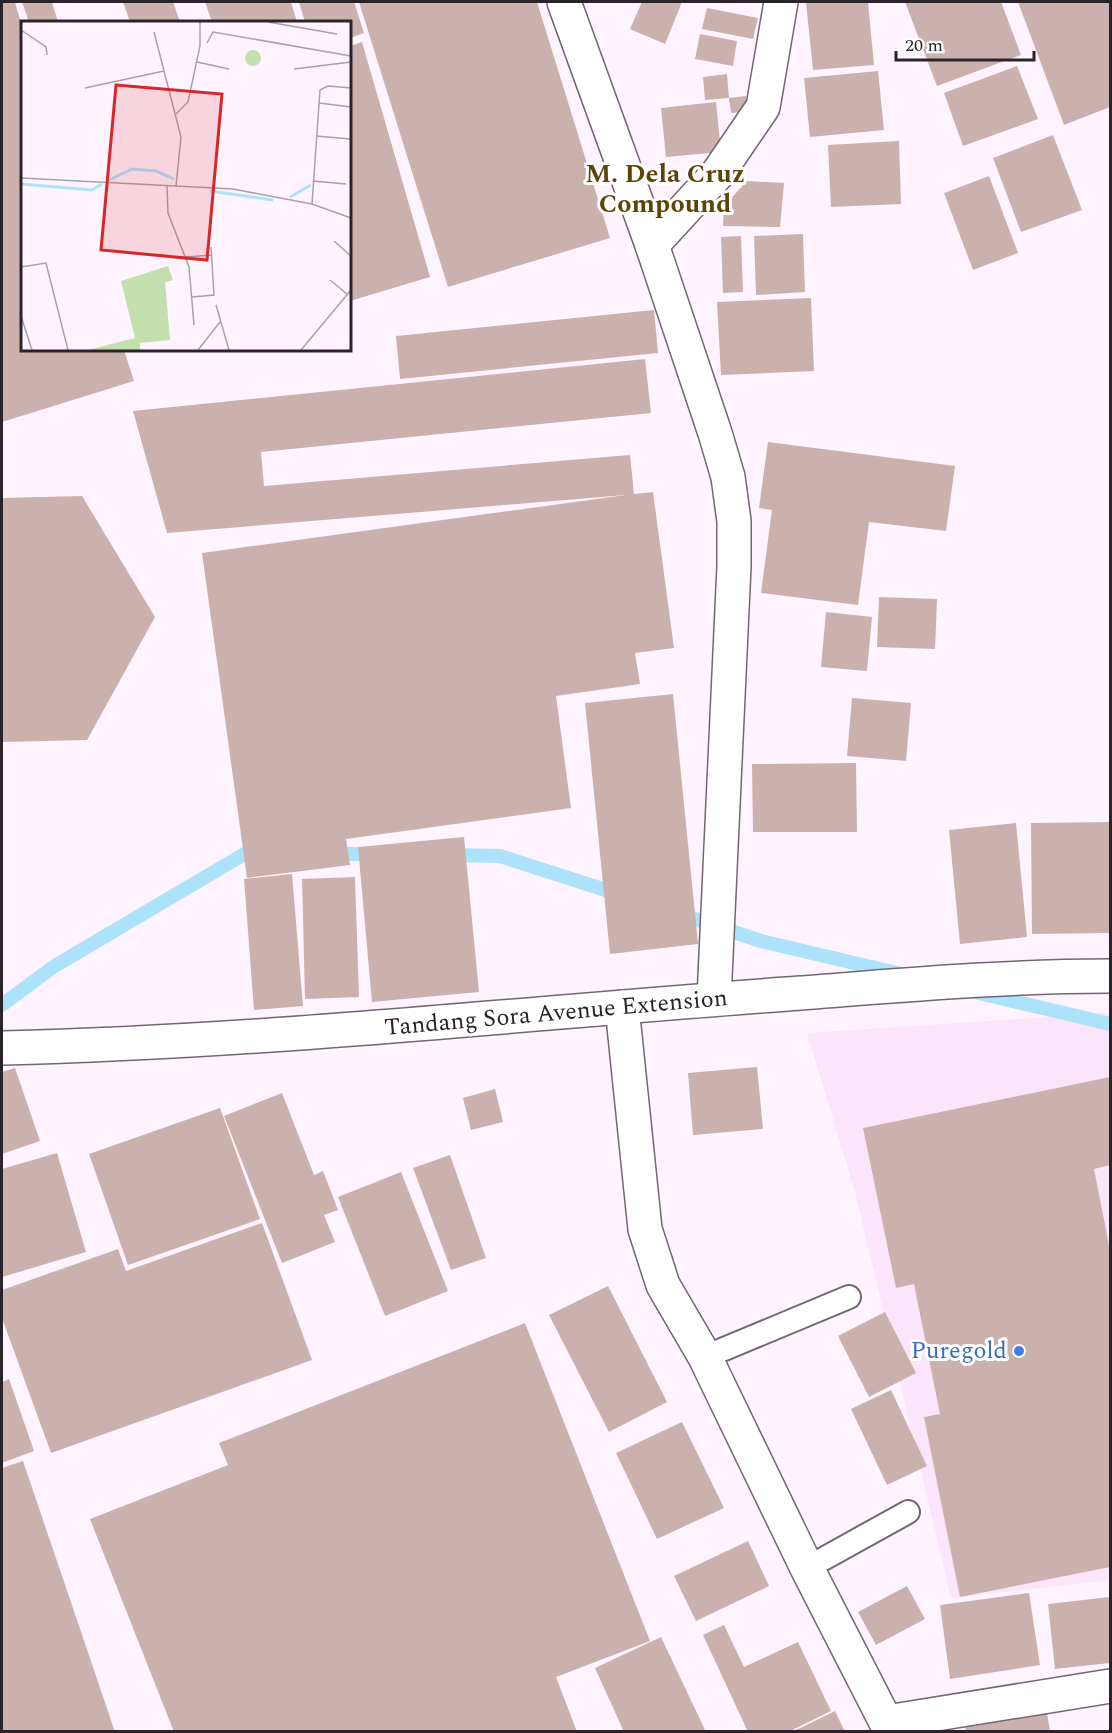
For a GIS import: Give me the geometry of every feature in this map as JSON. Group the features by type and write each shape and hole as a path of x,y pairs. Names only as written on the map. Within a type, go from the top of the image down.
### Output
{"street":[{"path":"564,2 652,245 728,477 734,521 735,566 714,999"},
{"path":"652,245 718,172 763,107 781,2"},
{"name":"Tandang Sora Avenue Extension","path":"2,1048 109,1046 245,1038 714,999 1057,976 1110,976"},
{"path":"622,1007 645,1229 663,1285 705,1357 807,1568 889,1727 1110,1686"}],"lane":[{"path":"705,1357 849,1297"},
{"path":"807,1568 908,1512"}],"shaded area":[{"name":"Puregold","path":"1110,1013 1110,1580 951,1598 854,1188 807,1033"}],"building":[{"path":"2,2 15,2 21,23 21,351 124,351 134,381 2,422"},
{"path":"22,2 52,2 58,21 29,21"},
{"path":"123,2 173,2 180,21 130,21"},
{"path":"205,2 291,2 297,21 212,21"},
{"path":"299,2 354,2 364,33 351,38 351,21 305,21"},
{"path":"359,2 537,2 610,238 448,287"},
{"path":"642,2 682,2 665,44 630,29"},
{"path":"806,2 868,2 874,65 813,70"},
{"path":"905,2 1001,2 1021,55 937,86"},
{"path":"1018,2 1110,2 1110,107 1064,125"},
{"path":"707,8 758,18 753,39 702,29"},
{"path":"700,34 737,41 733,66 695,59"},
{"path":"362,42 430,277 351,301 351,46"},
{"path":"1017,66 1038,119 963,146 944,93"},
{"path":"878,71 884,130 810,137 804,78"},
{"path":"727,74 729,98 705,100 703,77"},
{"path":"746,96 748,112 731,113 729,98"},
{"path":"716,102 721,152 666,157 661,108"},
{"path":"1053,135 1082,210 1021,232 993,158"},
{"path":"899,141 901,204 831,207 828,145"},
{"path":"989,176 1018,253 973,270 944,193"},
{"path":"747,181 784,183 780,227 723,226 724,206"},
{"path":"803,234 805,292 756,295 754,236"},
{"path":"741,236 743,292 723,293 721,237"},
{"path":"811,298 814,371 721,375 717,302"},
{"path":"654,310 658,353 400,379 396,336"},
{"path":"645,359 651,413 261,452 264,486 630,455 634,494 653,492 674,648 635,653 640,684 556,696 571,808 346,839 350,865 247,878 202,553 626,495 167,533 133,411"},
{"path":"768,442 955,466 946,531 869,522 858,605 761,593 772,510 759,508"},
{"path":"82,496 155,617 87,740 2,742 2,498"},
{"path":"879,597 937,599 935,649 877,647"},
{"path":"826,612 872,617 867,671 821,667"},
{"path":"673,694 698,944 610,954 585,703"},
{"path":"852,698 911,703 906,761 847,756"},
{"path":"856,763 857,832 753,832 752,764"},
{"path":"1110,822 1110,933 1032,934 1031,823"},
{"path":"1016,823 1027,937 960,944 949,830"},
{"path":"464,837 479,992 372,1002 358,847"},
{"path":"292,874 303,1006 254,1010 244,879"},
{"path":"355,877 359,997 305,999 302,879"},
{"path":"757,1067 763,1129 693,1135 688,1073"},
{"path":"15,1068 40,1141 2,1154 2,1072"},
{"name":"Puregold","path":"1110,1077 1110,1165 1094,1169 1110,1250 1110,1567 960,1597 924,1417 940,1414 914,1284 896,1288 863,1128"},
{"path":"495,1089 503,1122 471,1130 463,1098"},
{"path":"282,1093 314,1175 323,1171 338,1210 324,1215 335,1242 282,1263 224,1116"},
{"path":"220,1108 260,1219 128,1265 89,1154"},
{"path":"57,1153 86,1252 2,1277 2,1169"},
{"path":"450,1155 486,1258 451,1270 413,1168"},
{"path":"401,1172 448,1291 385,1316 338,1197"},
{"path":"262,1223 312,1360 51,1453 2,1318 2,1290 118,1249 126,1271"},
{"path":"608,1286 667,1402 609,1432 549,1315"},
{"path":"885,1312 916,1373 869,1397 838,1336"},
{"path":"525,1323 650,1641 556,1677 577,1732 174,1732 90,1519 228,1465 219,1443"},
{"path":"9,1379 34,1451 2,1463 2,1382"},
{"path":"891,1390 927,1466 887,1485 851,1409"},
{"path":"682,1422 724,1508 657,1539 616,1453"},
{"path":"23,1461 115,1732 2,1732 2,1468"},
{"path":"748,1541 769,1586 696,1621 674,1576"},
{"path":"907,1586 925,1619 876,1645 858,1612"},
{"path":"1029,1593 1040,1665 950,1679 940,1605"},
{"path":"1110,1597 1110,1663 1055,1669 1048,1604"},
{"path":"724,1625 744,1667 798,1642 831,1711 788,1732 748,1732 703,1635"},
{"path":"661,1637 706,1732 624,1732 595,1668"},
{"path":"835,1711 845,1732 792,1732"},
{"path":"1047,1713 1050,1732 966,1732 965,1726"}],"waterway":[{"path":"2,1005 53,967 246,853 262,853"},
{"path":"332,854 376,854"},
{"path":"449,855 500,856 621,895"},
{"path":"680,914 761,941 901,974"},
{"path":"975,992 1110,1024"}],"place":[{"name":"Puregold","path":"1019,1351"}],"district":[{"name":"M. Dela Cruz Compound","path":"665,188"}]}
